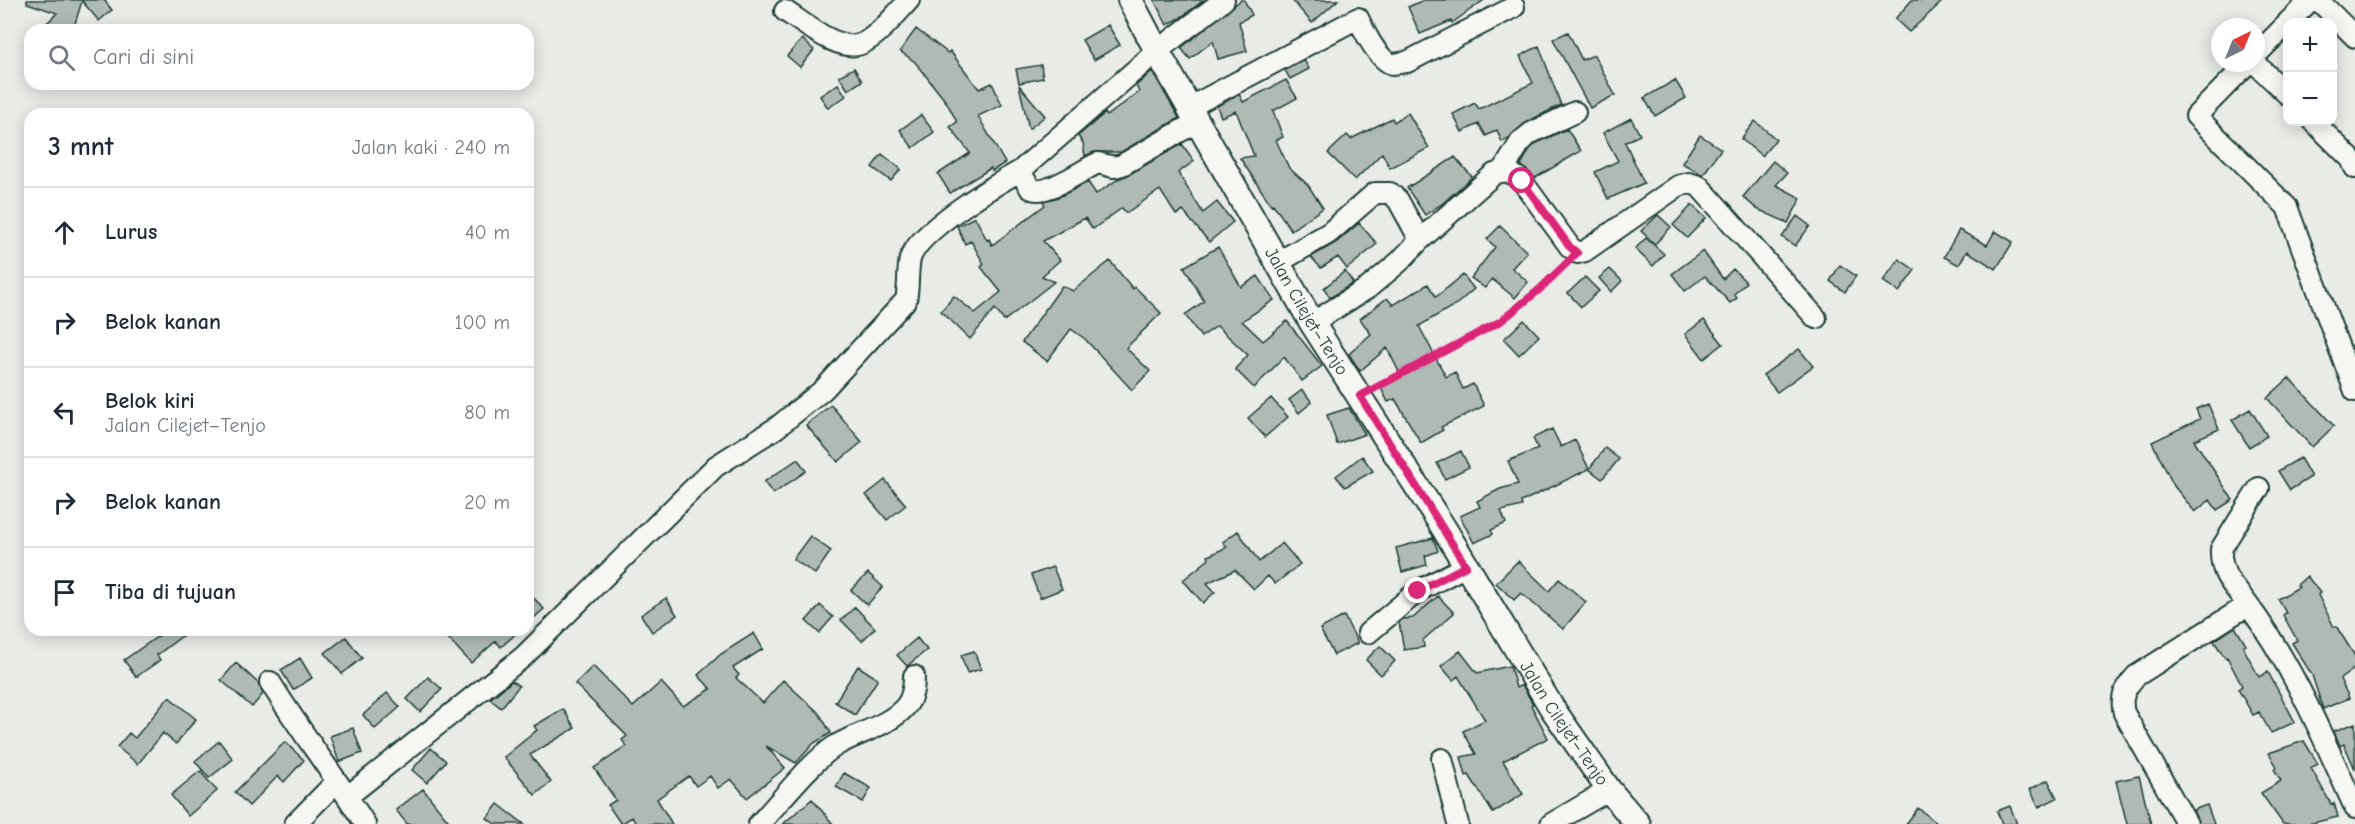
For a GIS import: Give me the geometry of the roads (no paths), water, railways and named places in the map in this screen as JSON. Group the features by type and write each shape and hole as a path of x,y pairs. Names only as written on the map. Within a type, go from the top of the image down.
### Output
{"main road":[{"name":"Jalan Cilejet–Tenjo","path":"1130,0 1312,323 1466,566 1552,708 1609,790 1638,824"}],"street":[{"path":"785,11 835,42 849,46 863,44 909,0"},
{"path":"295,824 523,657 716,466 776,428 823,390 906,300 910,259 925,236 1020,171 1157,51 1224,0"},
{"path":"2293,18 2311,0"},
{"path":"2318,0 2355,36"},
{"path":"1020,171 1029,188 1037,190 1068,180 1098,163 1114,167 1122,165 1194,114 1359,9 1368,38 1382,58 1392,64 1407,62 1514,7"},
{"path":"2265,46 2283,28"},
{"path":"2239,72 2196,116 2287,207 2355,391"},
{"path":"2264,72 2283,90"},
{"path":"1503,171 1521,141 1531,133 1575,112"},
{"path":"2318,126 2351,159 2355,168"},
{"path":"1312,323 1368,288 1494,174 1503,171 1512,173 1522,181 1570,247 1577,253 1585,252 1678,186 1689,183 1699,186 1816,318"},
{"path":"1277,263 1329,233 1375,193 1390,193 1398,200 1420,240"},
{"path":"2259,488 2221,549 2225,577 2248,605 2293,675 2355,808"},
{"path":"1368,633 1418,591 1466,566"},
{"path":"2187,824 2124,712 2122,705 2124,690 2136,676 2248,605"},
{"path":"759,824 824,754 901,712 911,698 914,676"},
{"path":"270,682 365,824"},
{"path":"1442,759 1458,824"},
{"path":"1551,824 1609,790"}]}
